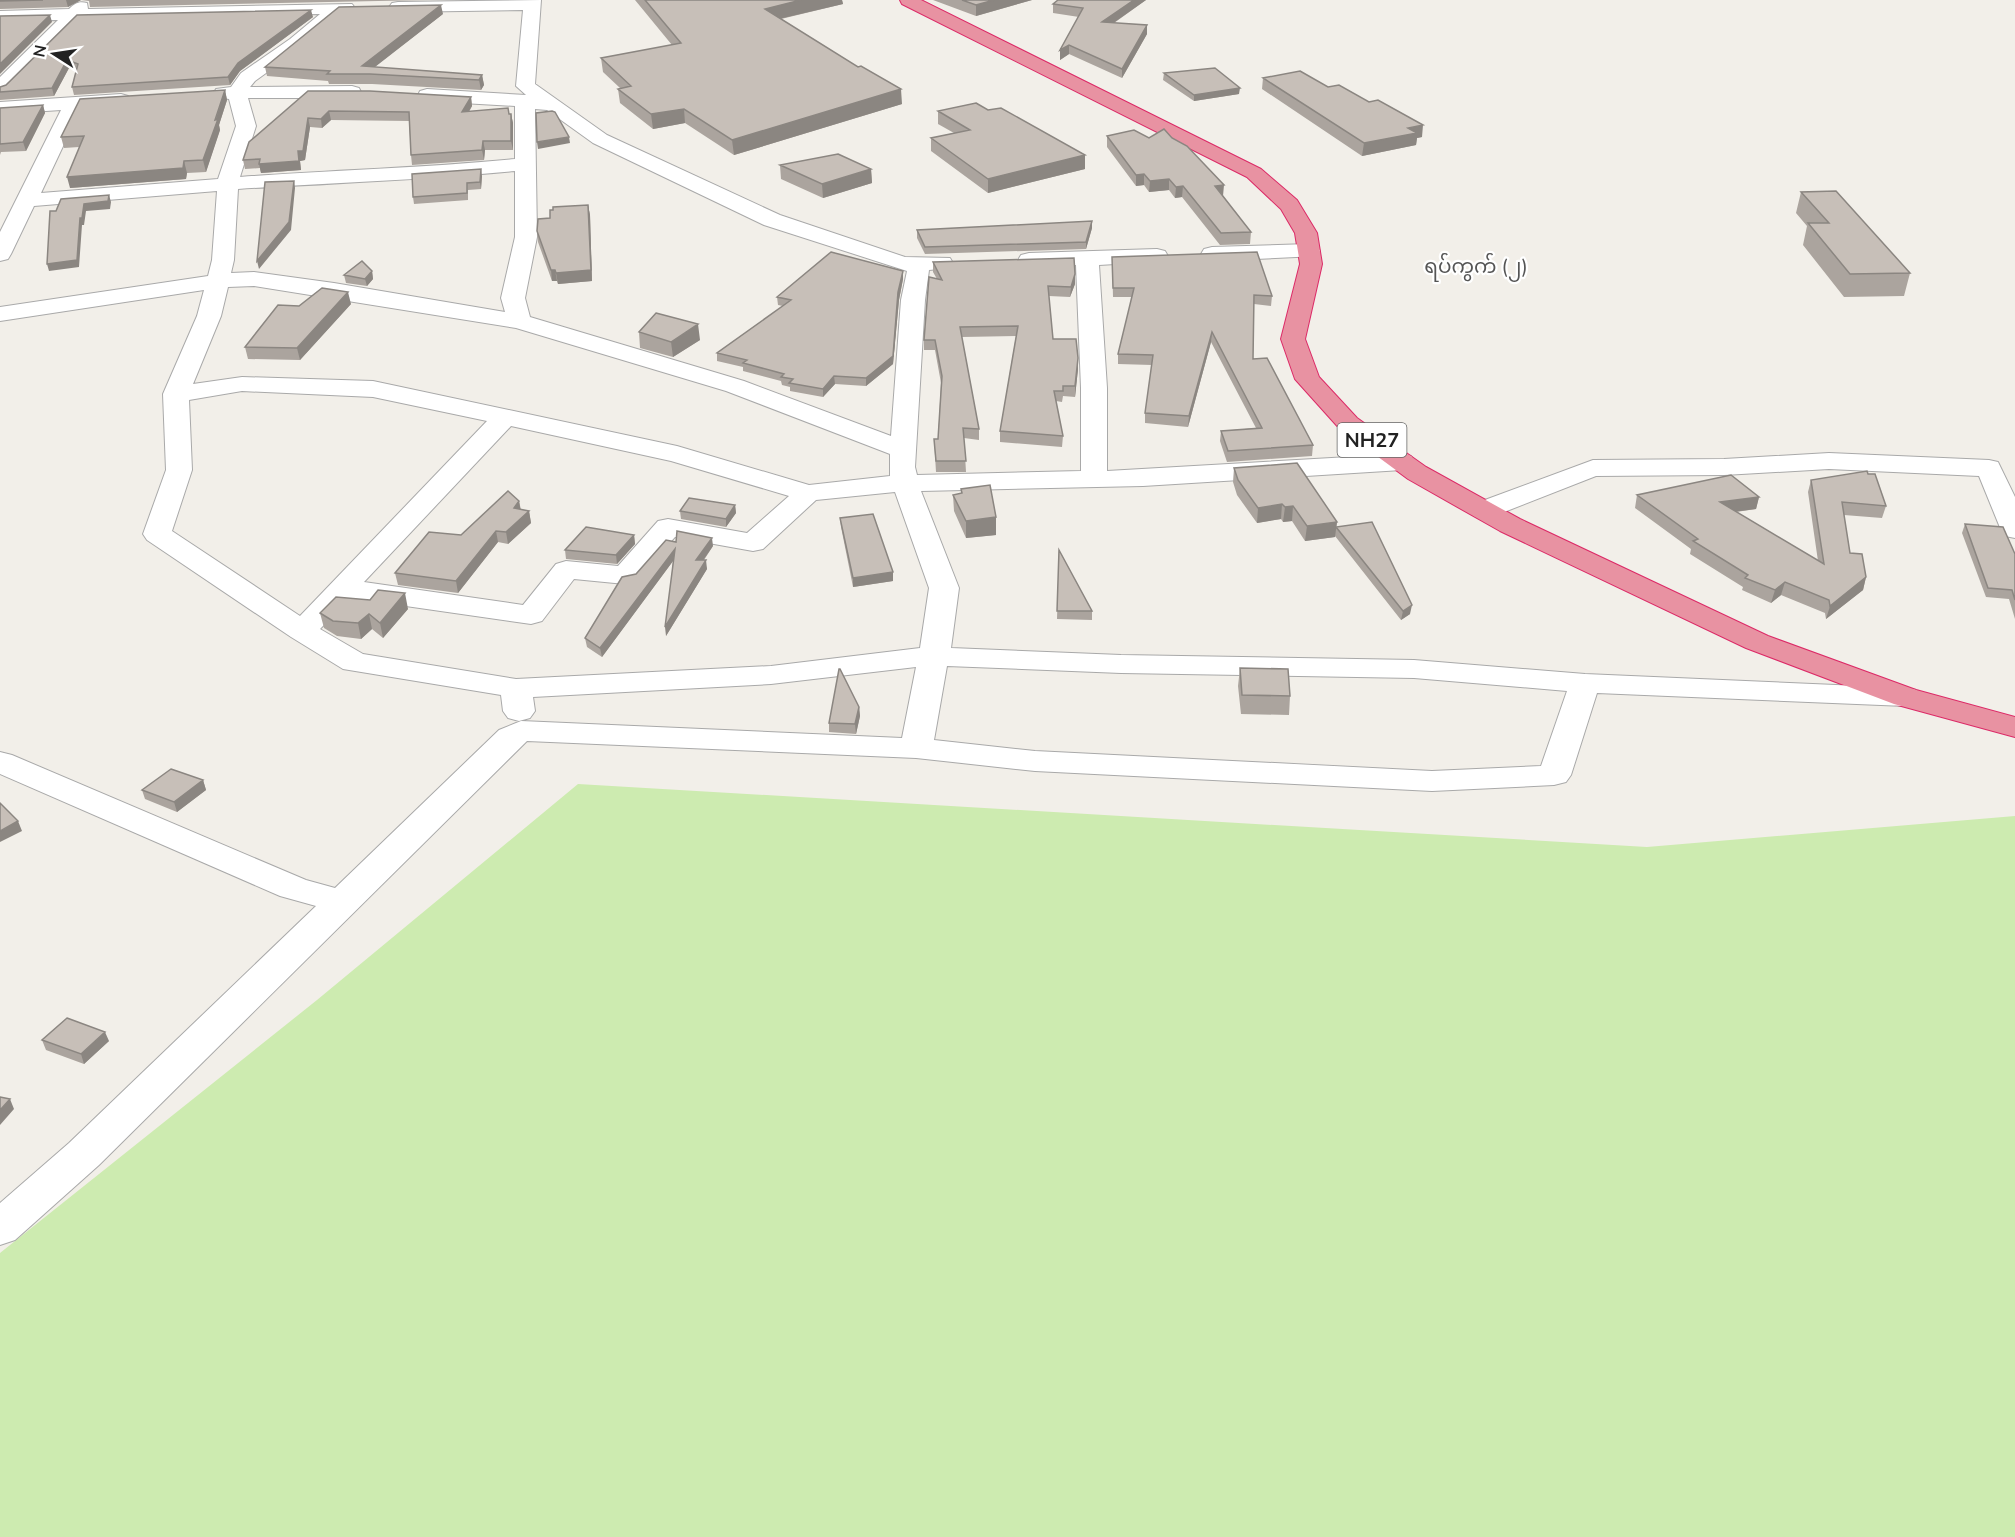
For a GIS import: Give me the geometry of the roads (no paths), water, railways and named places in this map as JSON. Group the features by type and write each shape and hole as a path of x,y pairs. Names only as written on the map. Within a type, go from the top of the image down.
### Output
{"highway":[{"name":"NH27","path":"908,0 1254,173 1289,205 1306,233 1311,264 1293,339 1307,379 1348,423 1402,462 1484,510 1757,642 1905,697 2015,727"}],"street":[{"path":"0,87 89,0"},
{"path":"383,8 533,3 525,86 600,139 772,220 903,264 964,262"},
{"path":"0,16 72,16 331,6"},
{"path":"237,92 248,77 296,43 331,6"},
{"path":"237,92 246,126 228,184 223,260 209,316 176,394 179,470 157,534 302,631 354,662 516,688 771,675 934,656 1121,664 1414,669 1585,683 1905,697"},
{"path":"202,95 237,92 372,92"},
{"path":"406,94 525,101 554,106"},
{"path":"0,108 144,99"},
{"path":"519,321 513,298 526,237 525,101"},
{"path":"0,254 74,103"},
{"path":"26,200 363,174 443,172 524,164"},
{"path":"1009,261 1309,251"},
{"path":"1087,258 1094,388 1094,478"},
{"path":"916,748 934,656 944,588 905,483 902,467 913,300 919,264"},
{"path":"0,314 218,281 254,279 334,290 519,321 735,386 903,450"},
{"path":"176,394 242,384 373,389 677,454 808,493 905,483 1143,478 1402,462"},
{"path":"302,631 505,417"},
{"path":"1484,510 1593,468 1724,466 1829,461 1989,468 2015,530"},
{"path":"343,588 531,615 566,570 625,575 668,527 753,543 808,493"},
{"path":"0,1228 84,1154 510,737 521,731 916,748 1035,761 1432,781 1554,775 1585,683"},
{"path":"516,688 521,731"},
{"path":"0,762 293,888 344,902"}],"district":[{"name":"ရပ်ကွက် (၂)","path":"1476,266"}]}
